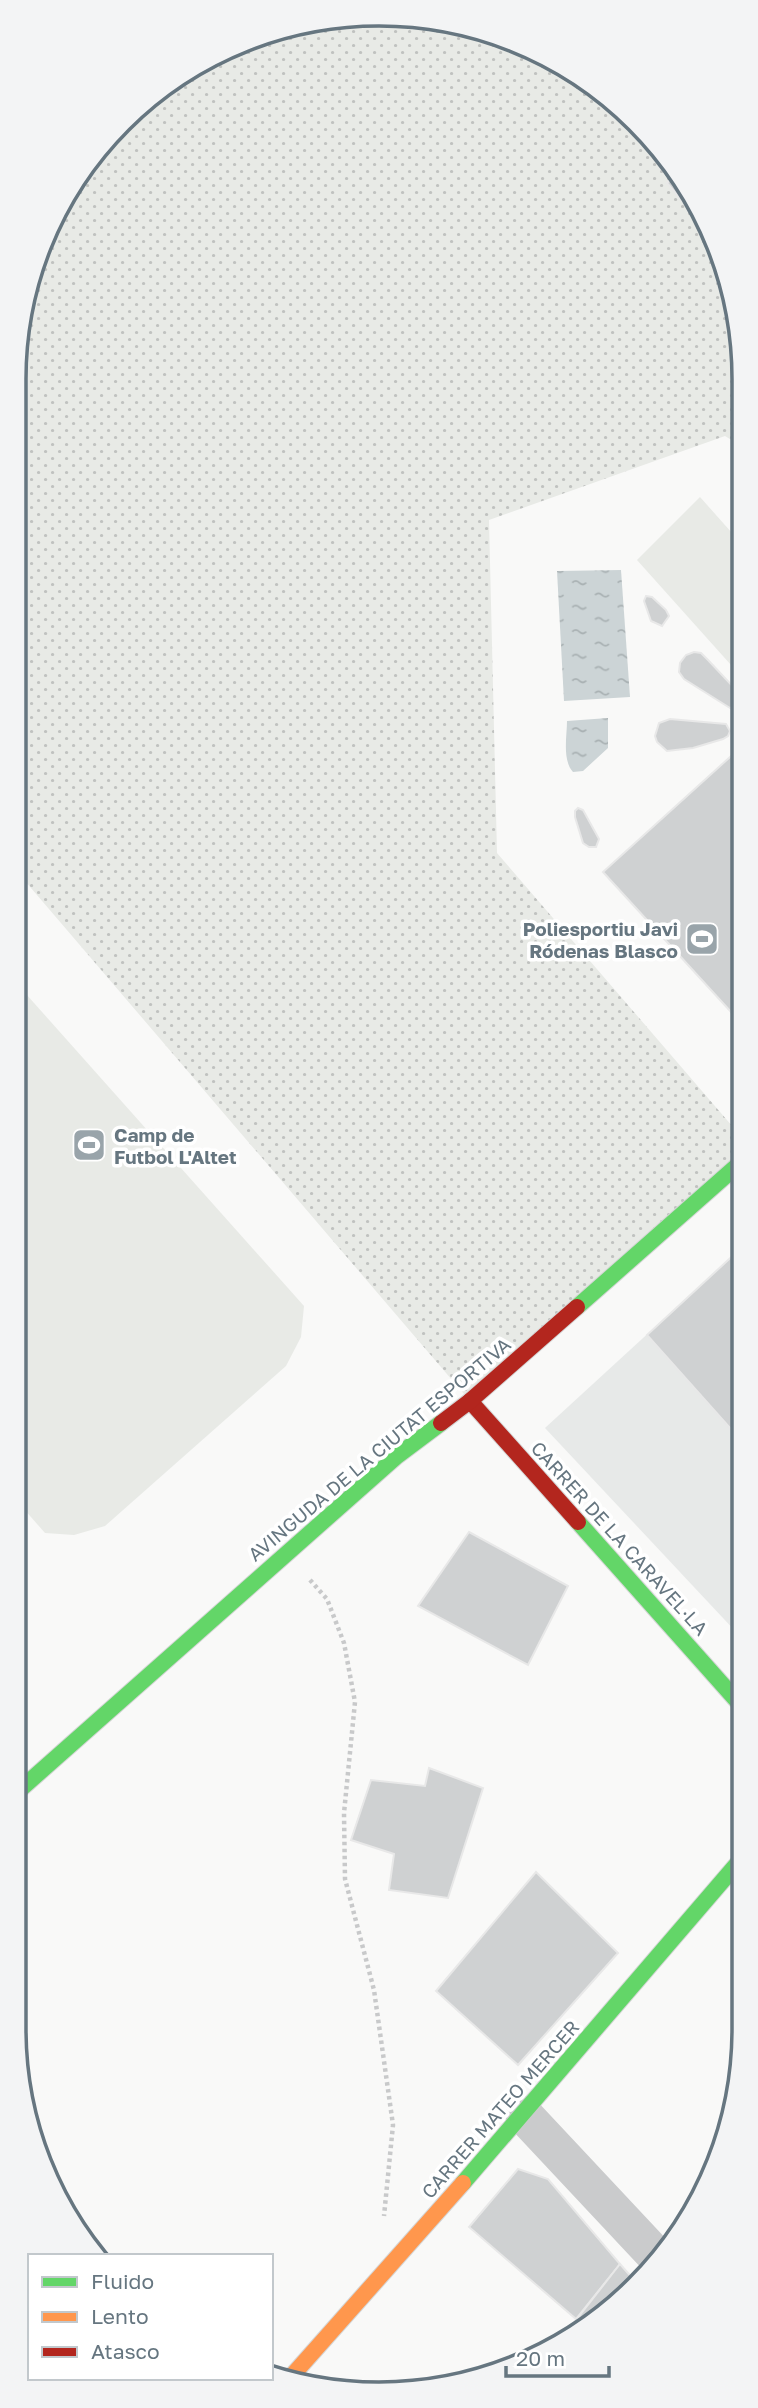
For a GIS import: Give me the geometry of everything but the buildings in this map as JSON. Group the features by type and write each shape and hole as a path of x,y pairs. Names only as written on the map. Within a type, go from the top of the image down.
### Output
{"street":[{"name":"AVINGUDA DE LA CIUTAT ESPORTIVA","path":"26,1784 397,1456 470,1401 732,1170"},
{"name":"CARRER DE LA CARAVEL·LA","path":"470,1401 732,1695"},
{"name":"CARRER MATEO MERCER","path":"296,2372 524,2115 732,1870"},
{"path":"524,2115 652,2252"}],"path":[{"path":"284,1556 327,1599 344,1643 355,1703 344,1813 345,1879 374,1990 393,2125 378,2279"}],"shaded area":[{"path":"402,27 470,38 535,63 594,99 644,146 684,203 713,266 729,333 732,440 725,436 489,520 497,853 732,1126 732,1170 470,1401 26,882 26,379 29,333 45,266 63,223 99,164 146,114 164,99 203,74 244,53 288,38 333,29"},
{"path":"700,497 732,533 732,666 637,560"},
{"name":"Camp de Futbol L'Altet","path":"26,994 304,1306 301,1337 286,1366 105,1526 74,1535 45,1533 26,1511"},
{"path":"732,1256 732,1628 545,1428"}],"water":[{"path":"621,570 630,697 564,701 557,571"},
{"path":"608,718 608,748 583,771 573,772 566,755 567,721"}],"traffic: fast":[{"path":"577,1307 732,1170"},
{"path":"26,1784 397,1456 441,1423"},
{"path":"578,1522 732,1695"},
{"path":"463,2183 732,1870"}],"traffic: slow":[{"path":"296,2372 463,2183"}],"traffic: jam":[{"path":"441,1423 577,1307"},
{"path":"470,1401 578,1522"}],"place":[{"name":"Poliesportiu Javi Ródenas Blasco","path":"702,939"},
{"name":"Camp de Futbol L'Altet","path":"89,1145"}]}
